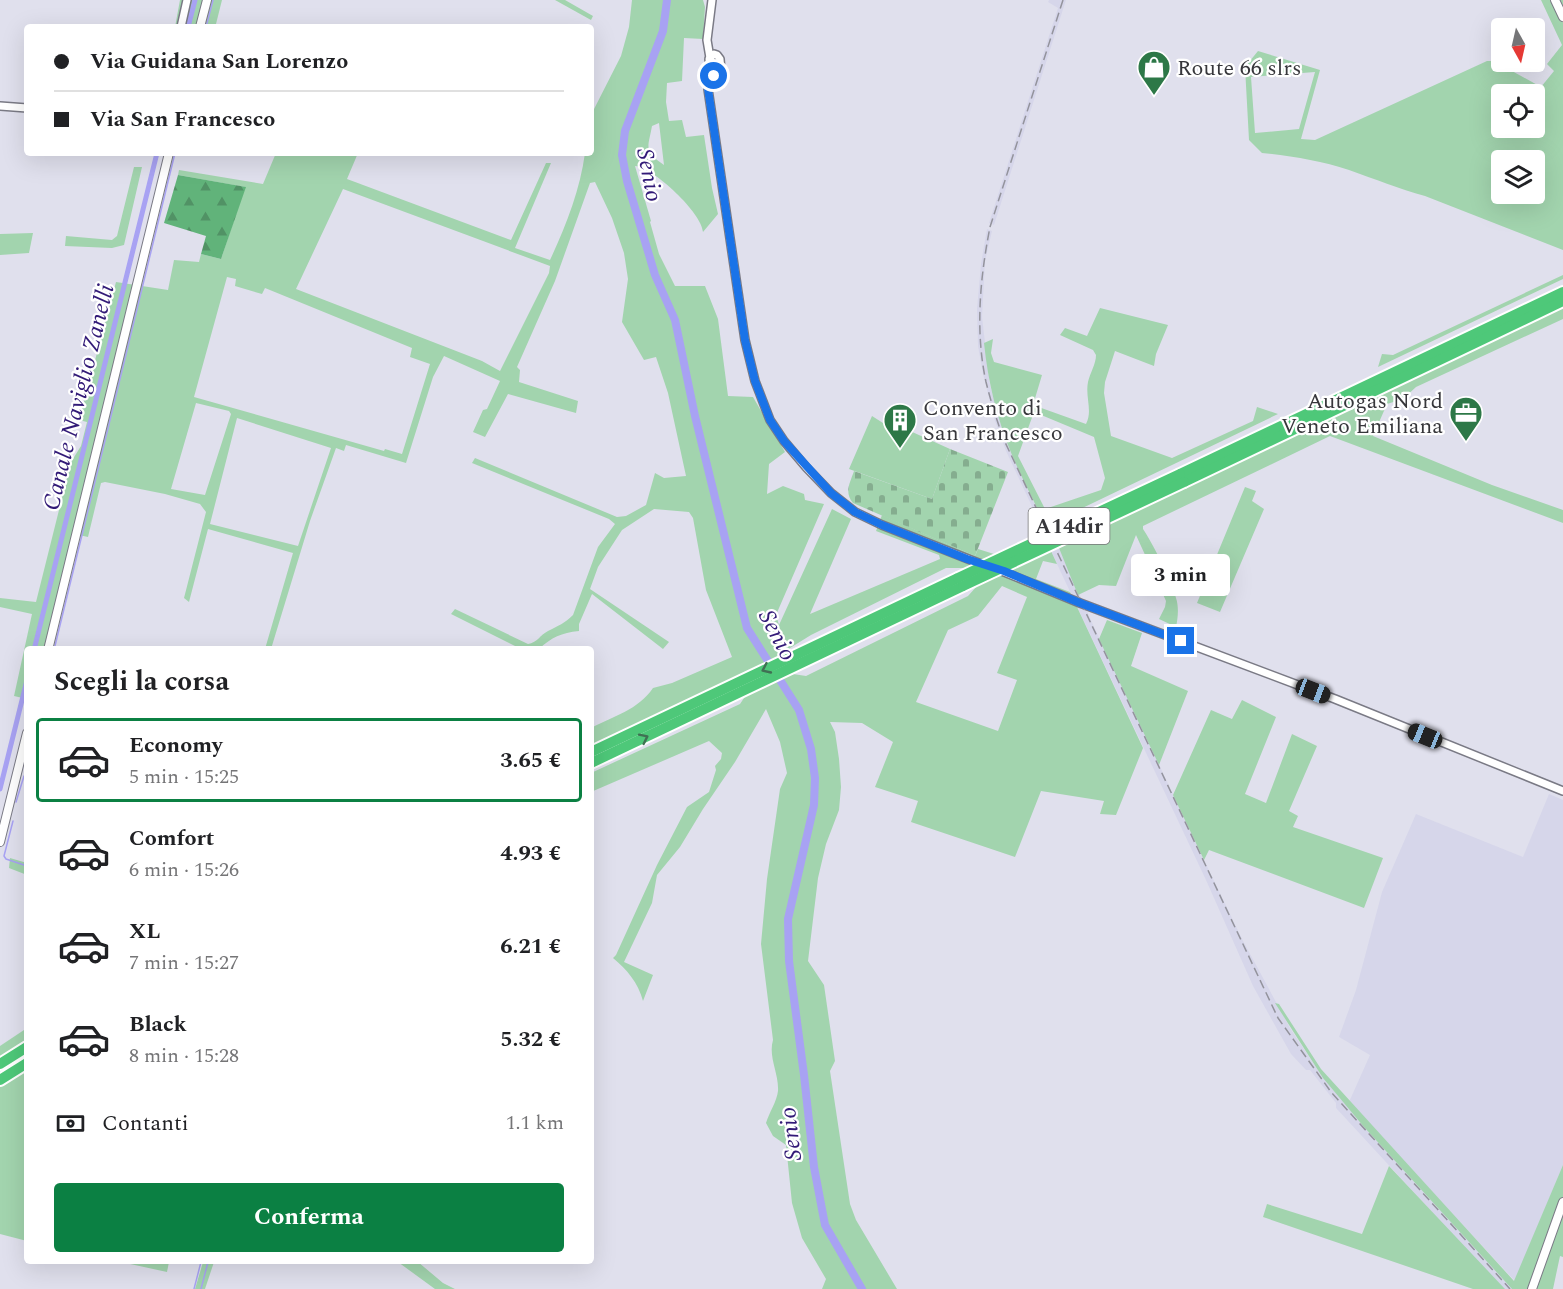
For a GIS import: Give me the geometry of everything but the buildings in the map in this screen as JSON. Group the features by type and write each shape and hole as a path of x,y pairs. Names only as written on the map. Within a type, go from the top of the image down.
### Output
{"highway":[{"name":"A14dir","path":"1182,478 1563,292"},
{"name":"A14dir","path":"594,761 741,687 961,582 1563,301"},
{"name":"A14dir","path":"594,751 741,687"},
{"path":"0,1064 24,1049"},
{"path":"0,1080 24,1065"}],"main road":[{"path":"201,24 207,0"},
{"path":"1555,0 1563,17"},
{"path":"49,646 169,156"},
{"path":"0,842 24,745"},
{"path":"1532,1289 1563,1202"}],"street":[{"path":"182,24 188,0"},
{"path":"712,0 708,34 713,56 720,59 721,71 714,75 712,105 747,349 755,381 770,420 784,441 831,493 855,512 882,525 1335,699 1563,791"},
{"path":"0,106 24,108"}],"shaded area":[{"path":"1049,0 1066,0 994,225 989,223 1058,8 1048,2"},
{"path":"987,229 992,231 985,261 982,317 990,385 1002,429 1047,531 1044,532 1006,451 994,418 983,374 978,346 977,309"},
{"path":"1059,548 1242,939 1290,1028 1323,1078 1364,1127 1512,1289 1505,1289 1470,1253 1336,1108 1336,1103 1310,1070 1306,1070 1291,1054 1253,986 1206,880 1051,551"},
{"path":"1549,794 1563,800 1563,1165 1515,1281 1349,1102 1370,1055 1339,1037 1356,990 1382,892 1416,814 1523,857"}],"green space":[{"path":"180,0 222,0 216,24 176,24"},
{"path":"555,0 565,0 593,16 591,20"},
{"path":"632,0 703,0 705,7 703,39 684,38 682,81 667,83 666,102 669,121 682,120 686,137 704,135 718,214 703,232 695,214 676,193 654,174 635,166 659,254 675,286 705,286 718,319 728,396 753,397 785,452 769,464 767,494 783,486 804,494 805,500 824,504 776,615 779,625 832,509 851,519 810,614 940,559 939,555 876,531 882,515 975,556 978,549 994,554 968,568 946,568 811,635 790,648 789,652 594,745 594,727 633,707 653,688 672,683 732,657 706,590 693,518 689,512 654,509 622,530 598,567 590,589 669,642 663,649 592,594 579,624 579,631 557,636 542,646 515,646 451,614 455,609 528,644 534,642 573,615 598,547 615,524 609,519 472,463 475,458 617,517 626,516 646,505 655,473 664,478 686,476 668,393 656,357 644,360 622,322 628,279 624,253 612,218 595,182 590,183 555,281 517,367 520,370 519,382 578,401 576,413 508,394 485,437 473,432 500,381 444,356 433,377 406,463 346,445 344,451 336,448 310,521 272,646 266,646 293,553 208,529 189,602 184,598 206,512 200,504 165,494 101,483 88,537 79,535 51,646 25,646 32,614 0,607 0,598 36,602 67,478 66,470 81,446 87,422 79,420 116,282 168,290 174,260 199,262 201,254 221,259 245,187 178,175 179,170 263,184 275,156 357,156 347,179 511,240 546,163 551,163 515,248 550,260 572,208 584,156 594,156 594,109 621,56 629,27","holes":["659,123 664,165 653,156 649,148 652,126","343,189 550,266 549,273 500,371 482,361 296,289","227,277 236,279 235,286 262,294 265,288 412,348 410,357 430,364 402,454 385,449 384,451 194,397","196,403 229,411 231,414 205,495 171,489","237,418 331,448 298,546 210,524"]},
{"path":"1541,0 1563,0 1563,250 1425,196 1349,170 1306,159 1262,153 1249,140 1245,67 1258,51 1320,70 1301,139 1315,140 1487,61 1491,61 1491,72 1514,72 1536,84 1491,84 1491,138 1545,138 1543,84 1554,71 1547,64 1562,45","holes":["1315,72 1299,129 1255,133 1251,77"]},
{"path":"134,167 142,167 124,245 112,248 65,246 66,236 112,240 117,236"},
{"path":"178,175 246,187 221,259 201,254 206,236 164,223"},
{"path":"33,233 29,253 0,255 0,234"},
{"path":"1563,275 1563,279 1378,367 1382,354 1393,355"},
{"path":"1563,306 1563,319 1416,387 1403,399 1387,404 1373,436 1492,485 1563,510 1563,523 1330,436 1143,526 1174,591 1178,609 1176,627 1159,619 1166,601 1136,535 1116,586 1099,585 1078,595 1059,548"},
{"path":"1100,308 1168,325 1156,354 1154,366 1115,351 1105,382 1104,393 1111,436 1172,458 1253,421 1257,407 1278,414 1045,526 1002,428 988,372 984,343 993,339 991,353 994,362 1042,375 1033,405 1086,424 1089,414 1088,382 1096,355 1093,350 1060,335 1065,328 1087,336","holes":["1034,412 1094,437 1105,478 1101,490 1045,509 1018,456"]},
{"path":"872,416 883,423 910,431 950,449 932,499 849,469"},
{"path":"950,449 1008,472 975,556 853,503 850,499 849,487 854,471 932,499"},
{"path":"1245,487 1256,491 1252,501 1264,509 1220,612 1197,603"},
{"path":"1051,551 1057,564 1043,561 1036,579 1070,592 1143,748 1116,815 1100,814 1104,801 1041,791 1015,857 911,822 918,801 875,787 893,742 862,723 830,722 835,732 839,759 841,787 839,810 826,844 818,878 808,961 824,985 835,1061 830,1071 850,1204 856,1220 897,1289 822,1289 826,1279 802,1238 792,1203 786,1145 773,1136 766,1123 776,1099 778,1084 772,1053 773,1040 761,944 767,879 780,789 787,773 780,742 766,709 680,847 657,875 652,903 624,962 653,975 643,1001 631,977 613,958 687,807 709,792 716,770 715,766 721,759 722,753 709,741 594,791 594,772 740,704 746,695 793,674 806,676 968,596 977,586","holes":["1002,586 1027,597 997,673 1017,680 998,731 916,702 948,630 978,616"]},
{"path":"1107,620 1142,633 1131,666 1188,691 1159,765 1099,639"},
{"path":"24,650 24,698 14,696"},
{"path":"1242,700 1276,717 1245,794 1266,803 1292,734 1317,746 1289,811 1298,816 1293,827 1383,858 1364,908 1209,850 1204,860 1173,795 1211,710 1232,719"},
{"path":"10,858 24,862 24,874 9,868"},
{"path":"1275,1003 1279,1004 1321,1069 1514,1281 1563,1165 1563,1257 1560,1256 1553,1289 1512,1289 1364,1127 1323,1078"},
{"path":"24,1030 24,1041 0,1057 0,1046"},
{"path":"24,1069 24,1240 0,1234 0,1085"},
{"path":"1389,1166 1505,1289 1473,1289 1263,1217 1267,1204 1362,1234"},
{"path":"130,1264 169,1264 167,1272"},
{"path":"202,1264 213,1264 205,1289 195,1289"},
{"path":"401,1264 420,1264 443,1283 455,1289 435,1289"}],"waterway":[{"name":"Canale Naviglio Zanelli","path":"189,24 195,0"},
{"path":"207,24 213,0"},
{"name":"Senio","path":"667,0 663,31 625,131 622,155 627,181 655,275 675,320 695,416 747,628 799,710 811,749 815,778 814,805 788,919 789,961 814,1167 825,1225 862,1289"},
{"name":"Canale Naviglio Zanelli","path":"35,646 156,156"},
{"path":"55,646 174,156"},
{"name":"Canale Naviglio Zanelli","path":"0,789 24,692"},
{"path":"16,802 24,776"},
{"path":"13,821 4,856 6,859 24,865"},
{"path":"194,1289 200,1264"},
{"path":"201,1289 207,1264"}],"railway":[{"path":"1063,0 990,227 981,285 980,324 983,363 999,426 1278,1018 1331,1092 1510,1289"}],"place":[{"name":"Route 66 slrs","path":"1154,96"},
{"name":"Autogas Nord Veneto Emiliana","path":"1466,442"},
{"name":"Convento di San Francesco","path":"900,449"}],"route":[{"path":"714,76 711,74 708,89 745,340 755,381 770,420 784,441 831,493 855,512 967,559 1004,571 1080,603 1181,641"}]}
